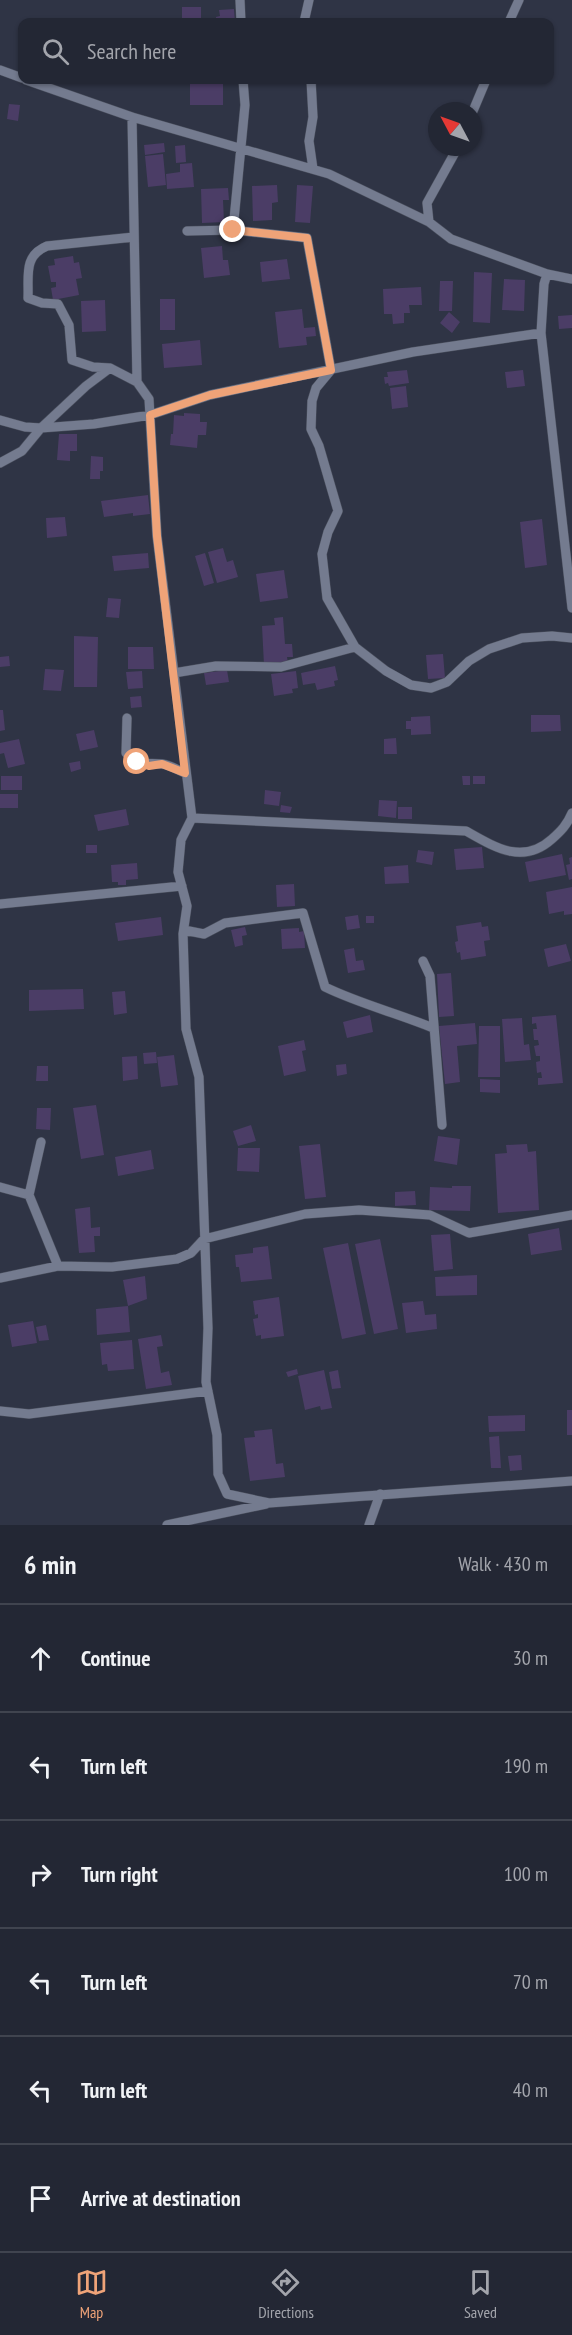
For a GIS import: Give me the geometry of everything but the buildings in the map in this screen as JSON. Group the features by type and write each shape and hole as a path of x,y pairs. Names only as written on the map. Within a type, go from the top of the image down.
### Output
{"street":[{"path":"240,0 241,18"},
{"path":"305,18 309,0"},
{"path":"511,18 519,0"},
{"path":"0,70 18,77"},
{"path":"38,84 132,117 329,174 429,222 451,240 547,274 572,279"},
{"path":"233,230 242,148 245,105 243,84"},
{"path":"311,84 314,117 309,141 313,169"},
{"path":"477,102 484,84"},
{"path":"132,117 137,382"},
{"path":"429,222 427,203 453,156"},
{"path":"187,231 233,230 307,238 331,370"},
{"path":"134,237 47,246 37,250 31,257 29,266 28,298 42,303 58,304 69,325 72,360 93,367 110,368 137,382 149,399 157,536 192,818 181,840 178,872 187,906 184,930 186,1029 199,1077 208,1391 217,1435 218,1474 227,1494 268,1503"},
{"path":"547,274 544,284 541,333 572,608"},
{"path":"0,420 25,427 41,428 94,424 150,415 210,395 413,352 541,333"},
{"path":"0,463 22,451 41,428 86,386 110,368"},
{"path":"331,370 316,388 312,401 311,429 319,446 338,511 328,532 322,554 327,598 355,646 386,671 411,685 431,688 447,682 469,661 489,649 522,638 552,636 572,638"},
{"path":"174,673 216,666 281,668 355,646"},
{"path":"127,718 126,753 137,762 149,766 162,764 185,773"},
{"path":"192,818 466,831 489,844 516,853 539,850 566,826 572,813"},
{"path":"0,904 182,886"},
{"path":"184,930 204,934 225,923 303,913 325,987 358,1003 404,1016 434,1028"},
{"path":"423,960 430,976 442,1125"},
{"path":"41,1143 29,1195 58,1266"},
{"path":"0,1187 29,1195"},
{"path":"0,1278 58,1266 112,1267 177,1259 191,1253 204,1239 305,1214 359,1210 430,1215 469,1233 572,1215"},
{"path":"0,1411 29,1414 208,1391"},
{"path":"167,1525 268,1503 572,1481"},
{"path":"369,1525 380,1494"}],"route":[{"path":"137,762 149,766 162,764 185,773 157,536 150,415 210,395 331,370 307,238 233,230"}]}
